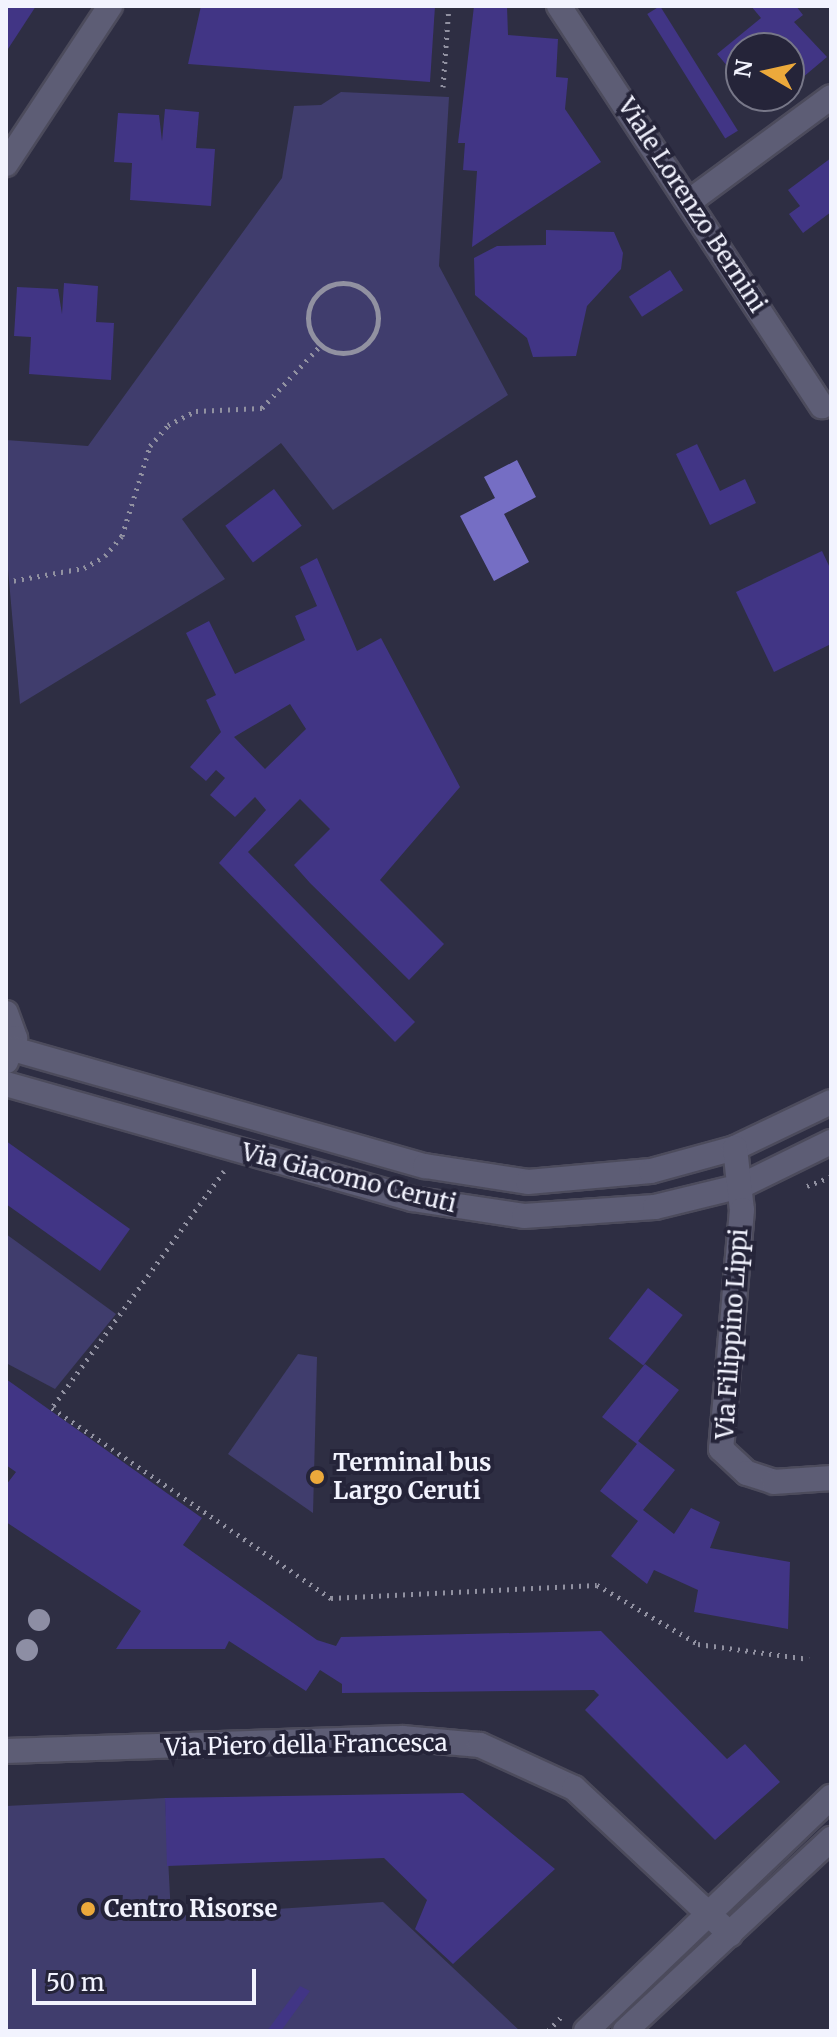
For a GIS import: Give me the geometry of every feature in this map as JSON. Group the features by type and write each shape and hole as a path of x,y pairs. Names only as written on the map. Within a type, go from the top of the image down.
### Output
{"street":[{"path":"6,164 110,6"},
{"name":"Viale Lorenzo Bernini","path":"559,6 822,406"},
{"path":"690,201 831,97"},
{"name":"Via Giacomo Ceruti","path":"6,1013 9,1055 425,1166 528,1182 651,1171 735,1148 831,1102"},
{"name":"Via Giacomo Ceruti","path":"6,1084 412,1199 524,1216 655,1207 741,1186 831,1142"},
{"name":"Via Filippino Lippi","path":"735,1148 741,1186 721,1449 747,1473 774,1482 831,1478"},
{"name":"Via Piero della Francesca","path":"6,1751 438,1738 480,1745 574,1788 707,1909 730,1934"},
{"path":"586,2031 707,1909 831,1797"},
{"path":"628,2030 831,1839"}],"path":[{"path":"443,87 449,6"},
{"path":"344,282 367,292 378,313 373,337 342,354 320,346 308,327 315,296 344,282"},
{"path":"6,582 84,568 105,556 122,536 150,446 168,425 196,411 262,408 320,346"},
{"path":"224,1171 52,1408 331,1598 597,1585 698,1644 809,1659"}],"shaded area":[{"path":"341,92 449,97 439,266 508,395 333,510 281,443 182,519 225,579 20,704 6,547 6,440 88,446 282,178 294,106 321,105"},
{"path":"517,460 536,497 504,514 529,562 494,581 460,516 495,498 484,477"},
{"path":"6,1234 116,1314 55,1389 6,1363"},
{"path":"298,1354 317,1357 313,1513 228,1454"},
{"name":"Centro Risorse","path":"165,1798 171,1916 383,1902 520,2031 6,2031 6,1806"}],"building":[{"path":"6,6 36,6 6,52"},
{"path":"201,6 435,6 430,82 188,64"},
{"path":"474,6 507,6 508,35 558,39 556,77 568,78 565,109 601,162 472,247 477,171 463,170 465,143 458,143"},
{"path":"660,6 738,131 725,139 647,14"},
{"path":"751,6 796,6 803,15 794,22 803,32 744,32 761,18"},
{"path":"805,34 827,57 805,75"},
{"path":"725,47 725,63 717,54"},
{"path":"165,109 199,112 196,148 215,149 211,206 130,200 132,163 114,162 118,113 159,115 162,141"},
{"path":"831,158 831,212 803,233 789,214 800,206 788,190"},
{"path":"546,230 614,232 623,253 621,269 587,306 576,356 533,357 527,338 475,295 474,258 497,246 546,245"},
{"path":"670,270 683,290 642,317 629,297"},
{"path":"64,283 98,286 96,322 114,323 111,380 29,374 31,337 14,336 17,287 58,289 62,314"},
{"path":"697,444 720,491 745,479 756,503 710,525 676,454"},
{"path":"274,489 302,526 253,562 225,526"},
{"path":"822,551 831,570 831,644 774,672 736,592"},
{"path":"317,558 357,651 381,638 460,787 380,880 444,944 409,980 294,865 330,829 300,799 248,852 415,1022 395,1042 219,863 266,810 255,797 235,817 210,795 225,778 216,770 206,781 190,767 221,732 206,700 216,695 186,633 209,621 235,674 305,640 295,616 317,606 300,567","holes":["290,704 306,729 265,769 234,737"]},
{"path":"6,1141 130,1229 100,1271 6,1204"},
{"path":"648,1288 683,1315 643,1366 609,1338"},
{"path":"645,1364 679,1390 638,1441 675,1470 643,1510 674,1534 691,1508 720,1522 710,1548 790,1562 788,1629 694,1612 698,1590 654,1570 647,1584 611,1556 638,1521 600,1491 637,1444 602,1417"},
{"path":"6,1379 202,1518 183,1545 317,1640 336,1646 341,1637 601,1631 727,1759 745,1744 780,1782 715,1840 585,1710 599,1695 594,1690 342,1693 342,1684 320,1670 306,1691 229,1641 225,1649 116,1649 141,1611 6,1522 6,1485 16,1472 6,1465"},
{"path":"463,1793 555,1869 453,1964 415,1929 427,1900 384,1858 167,1866 165,1798"},
{"path":"300,1986 310,1991 281,2031 267,2031"}],"place":[{"name":"Terminal bus Largo Ceruti","path":"317,1477"},
{"name":"Centro Risorse","path":"88,1909"}]}
